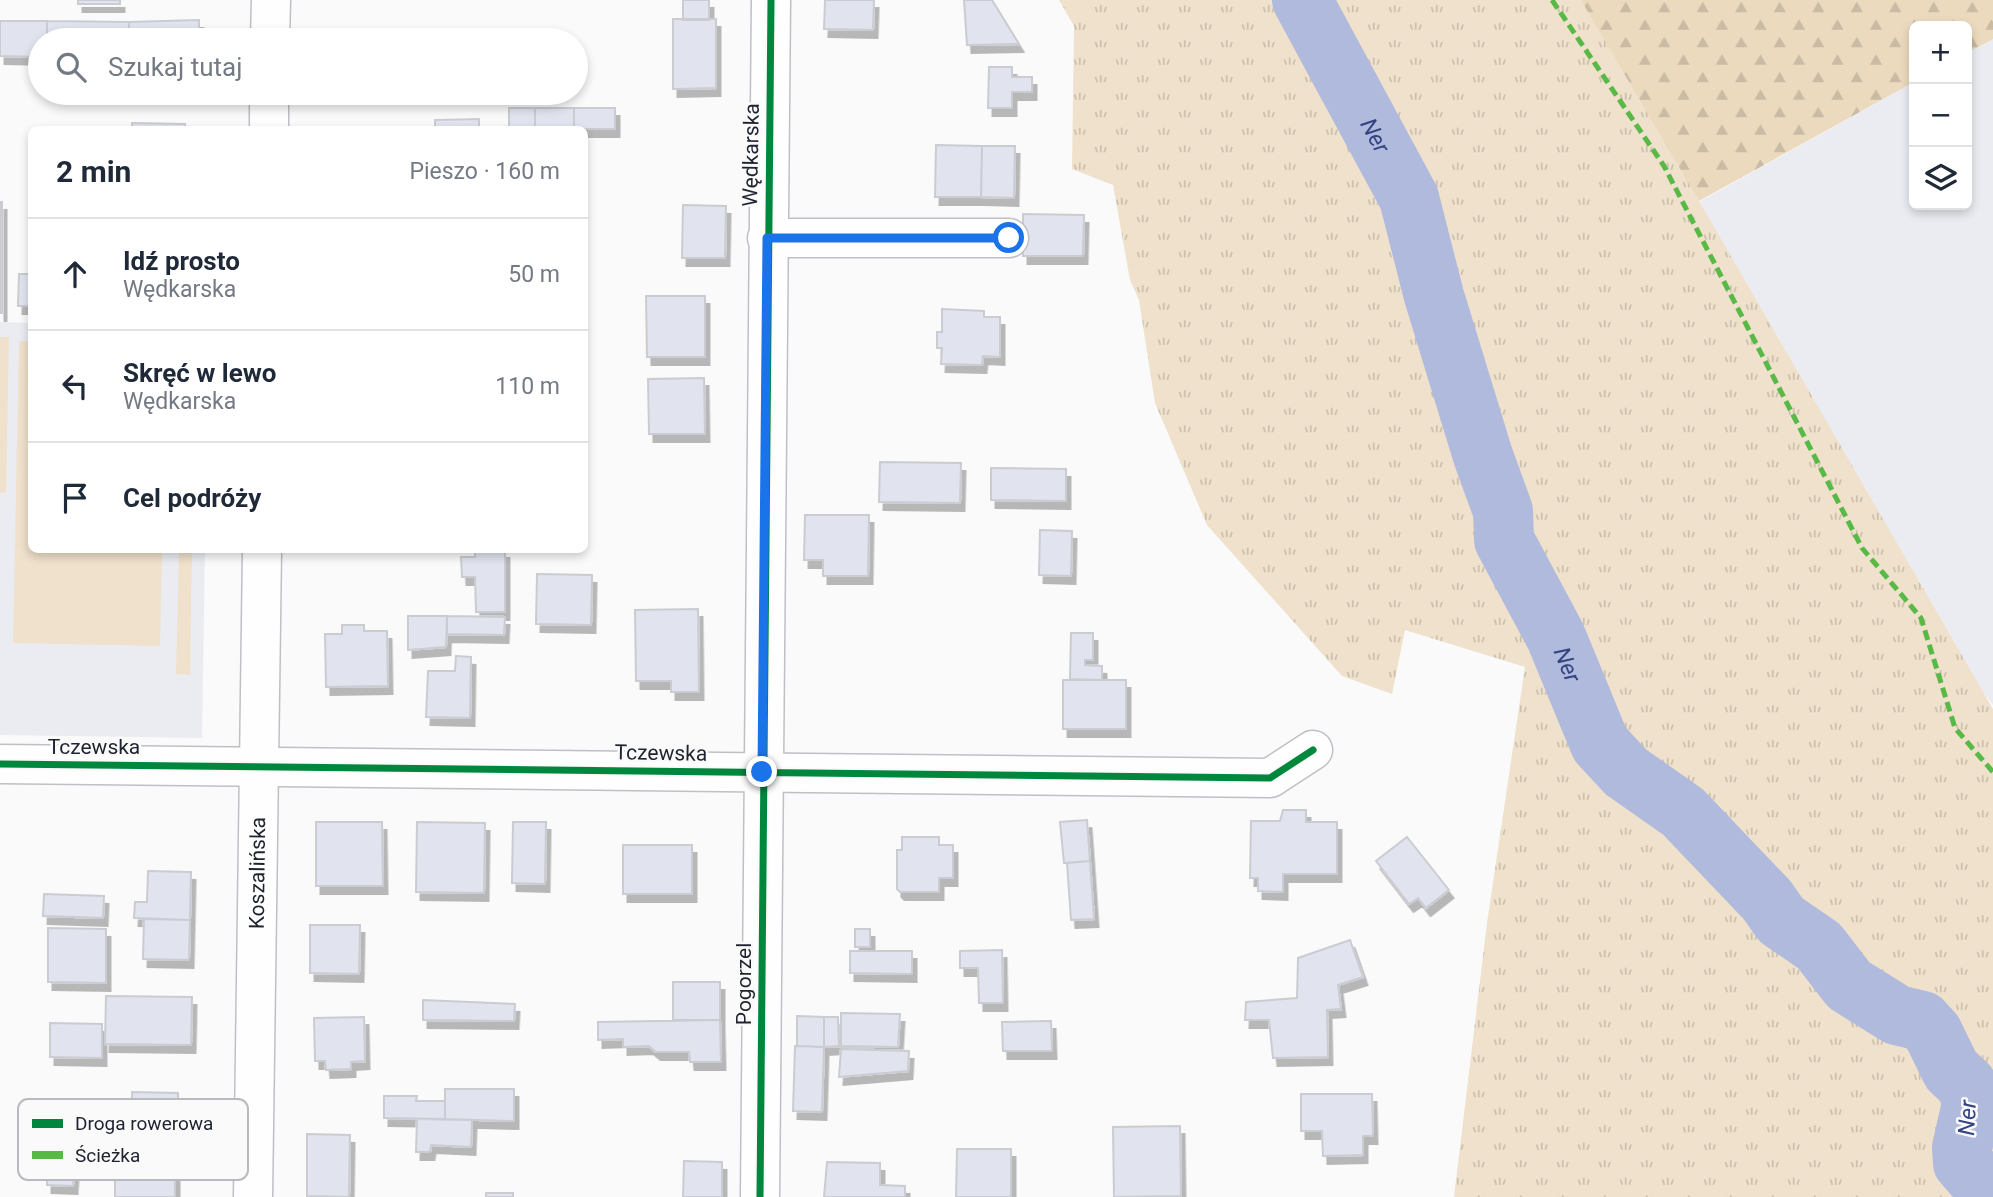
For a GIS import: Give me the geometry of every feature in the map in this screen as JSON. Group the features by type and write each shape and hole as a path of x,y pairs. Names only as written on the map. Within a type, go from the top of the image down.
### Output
{"street":[{"path":"270,28 271,0"},
{"name":"Wędkarska","path":"762,772 771,0"},
{"path":"269,105 269,126"},
{"name":"Wędkarska","path":"767,238 1009,238"},
{"name":"Koszalińska","path":"253,1197 262,553"},
{"name":"Tczewska","path":"0,764 1270,778 1313,750"},
{"name":"Pogorzel","path":"760,1197 762,772"}],"shaded area":[{"path":"1993,39 1993,705 1982,691 1699,202 1909,85 1909,210 1972,210 1972,50"},
{"path":"0,322 28,323 28,553 205,553 202,738 0,735"}],"green space":[{"path":"1059,0 1587,0 1699,201 1993,709 1993,1197 1454,1197 1487,923 1525,667 1405,630 1392,694 1342,676 1207,525 1155,403 1139,300 1130,280 1113,185 1072,169 1074,26"},
{"path":"1581,0 1993,0 1993,39 1972,50 1972,21 1909,21 1909,85 1699,201"},
{"path":"0,337 9,337 6,493 0,493"},
{"path":"19,341 28,341 28,553 162,553 160,646 13,643"},
{"path":"179,553 192,553 190,675 176,674"}],"building":[{"path":"78,0 120,0 120,4 78,4"},
{"path":"683,0 709,0 709,20 683,20"},
{"path":"825,0 874,0 873,30 824,29"},
{"path":"964,0 992,0 1019,44 967,45"},
{"path":"673,19 716,19 716,88 673,89"},
{"path":"199,20 199,28 129,28 129,22"},
{"path":"0,21 47,21 47,28 28,28 28,57 0,56"},
{"path":"47,21 129,22 129,28 47,28"},
{"path":"989,67 1012,67 1012,77 1032,77 1032,92 1012,92 1012,108 988,108"},
{"path":"509,108 535,108 535,126 509,126"},
{"path":"535,108 574,108 574,126 535,126"},
{"path":"574,108 615,108 615,129 574,126"},
{"path":"479,119 479,126 435,126 435,120"},
{"path":"132,123 185,124 185,126 132,126"},
{"path":"936,145 982,146 981,197 935,197"},
{"path":"982,146 1015,146 1014,198 981,197"},
{"path":"2,202 2,313 0,313"},
{"path":"683,205 726,206 725,258 682,258"},
{"path":"1023,214 1084,215 1083,256 1023,256"},
{"path":"19,274 28,274 28,306 18,306"},
{"path":"646,296 705,296 705,357 647,357"},
{"path":"942,309 984,311 984,317 1000,317 1000,357 983,356 982,365 941,364 942,348 937,348 937,332 942,332"},
{"path":"704,378 705,434 649,434 648,379"},
{"path":"880,462 961,463 960,503 879,502"},
{"path":"991,468 1066,469 1066,501 991,500"},
{"path":"805,515 869,515 868,576 823,576 823,560 804,560"},
{"path":"1040,530 1072,531 1071,576 1039,575"},
{"path":"475,553 505,553 505,612 476,612 475,577 462,577 461,557 475,557"},
{"path":"537,574 592,575 591,625 536,624"},
{"path":"698,609 699,692 671,692 671,681 636,681 635,610"},
{"path":"408,616 447,616 446,647 408,650"},
{"path":"447,616 505,617 504,635 447,634"},
{"path":"342,625 364,625 364,631 387,631 388,686 326,687 325,634 342,634"},
{"path":"1071,633 1093,633 1093,660 1085,660 1085,665 1102,666 1102,680 1070,679"},
{"path":"456,656 471,657 470,718 426,717 428,671 455,671"},
{"path":"1063,680 1126,680 1126,729 1063,729"},
{"path":"1283,810 1306,810 1306,822 1337,822 1337,874 1283,874 1283,892 1258,891 1258,878 1250,878 1251,821 1280,821"},
{"path":"1087,820 1090,861 1064,863 1060,822"},
{"path":"316,822 382,822 383,886 316,886"},
{"path":"417,822 485,823 484,893 416,892"},
{"path":"513,822 546,822 545,884 512,883"},
{"path":"902,837 939,837 939,845 953,845 953,878 939,878 939,892 900,892 897,889 897,850 902,850"},
{"path":"1407,837 1449,890 1426,908 1418,898 1409,904 1376,861"},
{"path":"623,845 692,845 692,894 623,894"},
{"path":"1090,861 1094,919 1071,920 1067,863"},
{"path":"148,871 191,872 190,920 134,918 135,902 147,902"},
{"path":"44,894 104,896 103,918 43,916"},
{"path":"144,919 190,920 189,960 143,959"},
{"path":"310,925 360,925 359,974 310,973"},
{"path":"48,928 106,929 106,983 48,982"},
{"path":"855,929 870,929 870,947 855,947"},
{"path":"1350,940 1363,977 1338,985 1341,1009 1327,1010 1328,1057 1273,1058 1269,1020 1245,1020 1246,1002 1297,998 1298,958"},
{"path":"1002,950 1003,1003 979,1003 978,968 960,968 960,951"},
{"path":"850,951 912,951 912,974 850,973"},
{"path":"673,982 720,982 720,1020 673,1020"},
{"path":"106,996 192,997 191,1045 105,1044"},
{"path":"423,1000 515,1004 514,1021 423,1020"},
{"path":"841,1013 900,1014 898,1047 841,1046"},
{"path":"797,1016 824,1017 824,1047 797,1046"},
{"path":"364,1017 365,1061 351,1062 351,1069 326,1070 325,1061 315,1061 314,1018"},
{"path":"824,1017 838,1017 839,1046 824,1047"},
{"path":"720,1020 721,1062 690,1062 689,1052 656,1052 649,1046 623,1047 623,1039 598,1040 598,1022"},
{"path":"1051,1021 1052,1051 1003,1051 1002,1022"},
{"path":"50,1023 102,1024 102,1058 50,1057"},
{"path":"795,1046 824,1047 822,1112 793,1111"},
{"path":"841,1049 909,1051 908,1071 839,1077"},
{"path":"445,1089 514,1089 514,1121 445,1119"},
{"path":"132,1092 178,1093 178,1099 132,1099"},
{"path":"1301,1094 1372,1094 1373,1136 1363,1136 1363,1155 1323,1156 1322,1131 1301,1131"},
{"path":"384,1096 417,1096 416,1101 445,1101 445,1119 384,1118"},
{"path":"417,1119 472,1120 471,1147 431,1145 430,1152 416,1152"},
{"path":"1180,1126 1181,1196 1114,1197 1113,1127"},
{"path":"307,1134 350,1135 349,1197 307,1196"},
{"path":"957,1149 1011,1149 1011,1197 956,1197"},
{"path":"684,1161 722,1162 722,1197 683,1197"},
{"path":"827,1162 880,1163 880,1185 905,1186 905,1197 824,1197"},
{"path":"47,1180 73,1180 73,1186 47,1185"},
{"path":"115,1180 175,1180 175,1197 115,1197"},
{"path":"486,1193 513,1193 513,1197 486,1197"}],"waterway":[{"name":"Ner","path":"1302,0 1409,198 1434,296 1483,456 1503,511 1504,540 1556,637 1600,744 1626,772 1683,812 1767,900 1781,920 1819,946 1849,985 1897,1015 1922,1021 1933,1033 1951,1070 1967,1085 1972,1104 1962,1148 1963,1163 1993,1197"}],"marked path":[{"path":"1552,0 1664,166 1862,548 1921,618 1955,728 1993,772"}],"cycle path":[{"path":"760,1197 771,0"},
{"path":"0,764 1270,778 1313,750"}],"route":[{"path":"762,772 767,238 1009,238"}]}
